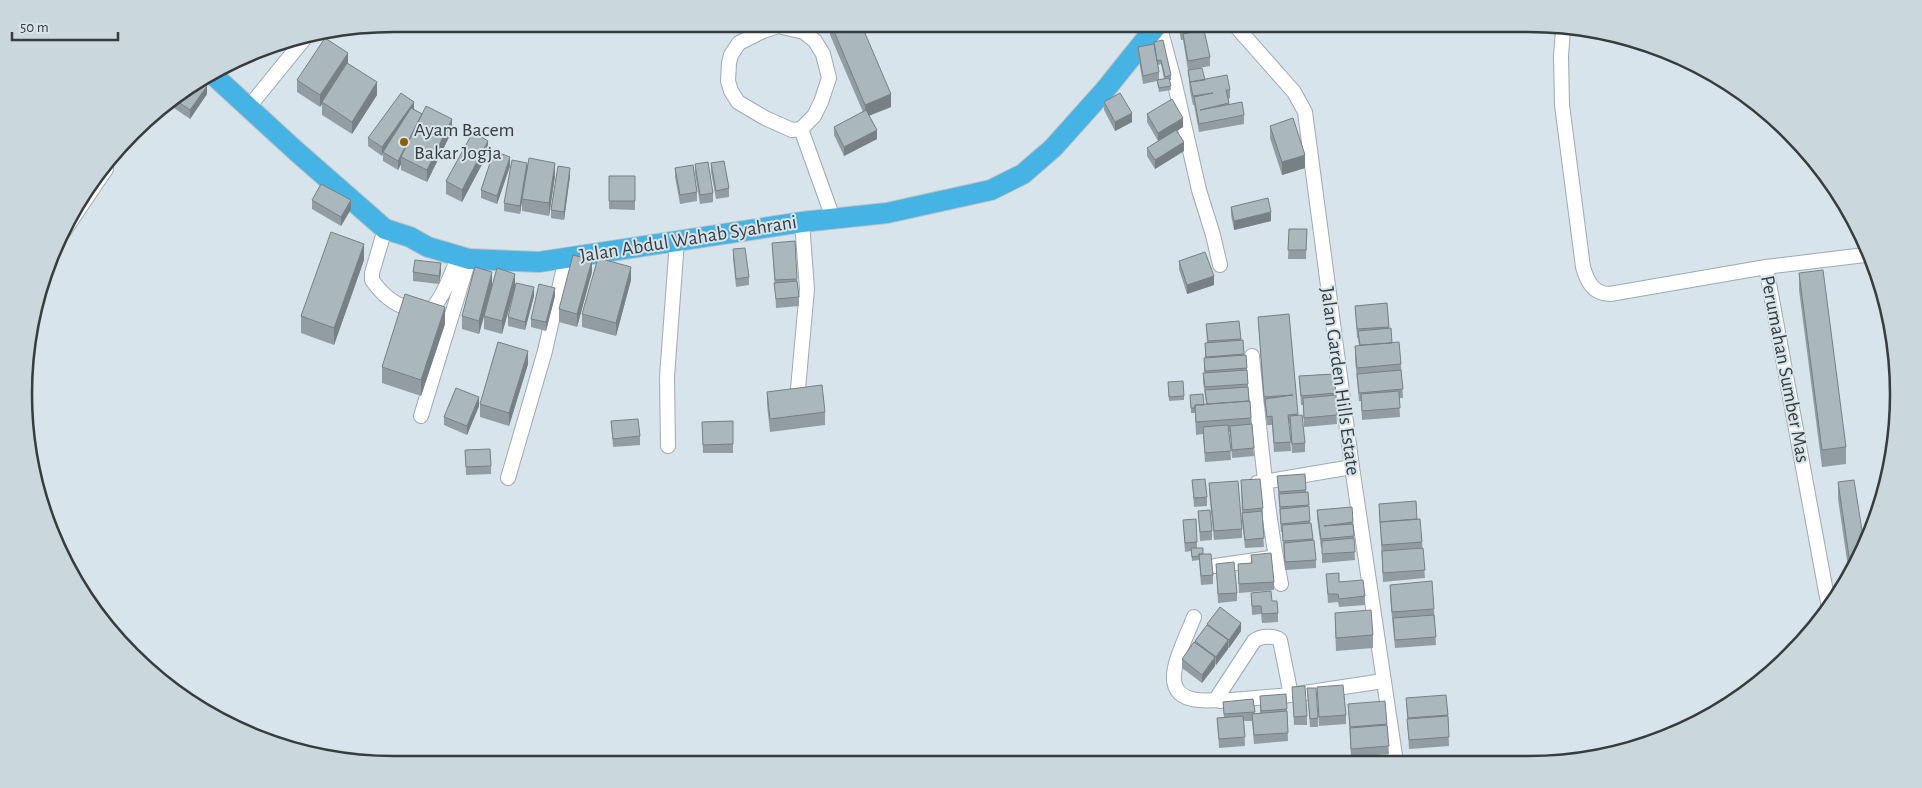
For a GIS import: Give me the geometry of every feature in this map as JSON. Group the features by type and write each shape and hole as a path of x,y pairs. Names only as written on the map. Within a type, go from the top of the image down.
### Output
{"highway":[{"name":"Jalan Abdul Wahab Syahrani","path":"218,78 248,108 385,229 410,237 428,246 464,257 539,262 802,222 887,213 977,194 1010,182 1023,174 1053,148 1105,90 1152,32"}],"street":[{"path":"761,32 739,43 730,55 728,81 731,91 738,102 765,118 792,130 801,129 814,116 829,78 824,54 815,41 804,32"},
{"path":"1160,32 1174,80 1199,190 1220,265"},
{"name":"Jalan Garden Hills Estate","path":"1241,32 1294,92 1305,112 1352,467 1395,756"},
{"name":"Perumahan Sumber Mas","path":"1563,34 1562,105 1583,266 1591,286 1602,294 1610,294 1766,267 1827,598"},
{"path":"248,108 299,45"},
{"path":"801,129 833,218"},
{"path":"798,389 808,289 802,222"},
{"path":"385,229 372,273 372,280 388,298 398,305 424,312 430,310 464,257"},
{"path":"668,446 667,377 677,241"},
{"path":"1766,267 1862,255"},
{"path":"421,416 464,257"},
{"path":"508,478 545,351 566,258"},
{"path":"1252,356 1266,482 1281,584"},
{"path":"1248,485 1352,467"},
{"path":"1215,566 1276,557"},
{"path":"1194,617 1173,675 1175,688 1180,694 1190,700 1291,696 1384,681"},
{"path":"1217,700 1217,697 1254,641 1260,638 1277,637 1280,640 1291,696"}],"building":[{"path":"834,32 864,32 891,94 865,105"},
{"path":"1204,32 1210,57 1188,61 1183,34"},
{"path":"324,39 348,53 320,95 297,80"},
{"path":"1163,40 1171,75 1165,77 1161,60 1157,61 1154,42"},
{"path":"1154,44 1159,72 1143,76 1138,47"},
{"path":"347,63 377,82 352,122 322,102"},
{"path":"1202,68 1205,80 1190,82 1188,70"},
{"path":"1227,75 1230,90 1226,90 1229,103 1200,110 1242,102 1244,115 1199,124 1194,97 1213,93 1193,96 1190,82"},
{"path":"1169,78 1171,86 1159,88 1157,80"},
{"path":"206,85 207,86 190,110 180,103"},
{"path":"401,93 414,102 382,147 368,138"},
{"path":"1120,93 1132,113 1115,122 1104,102"},
{"path":"1172,99 1183,118 1158,133 1147,114"},
{"path":"426,106 452,119 427,170 401,157"},
{"name":"Ayam Bacem Bakar Jogja","path":"411,108 422,114 398,161 383,152"},
{"path":"866,110 877,130 844,147 834,127"},
{"path":"1293,118 1305,155 1282,162 1270,126"},
{"path":"1176,130 1184,142 1155,160 1147,148"},
{"path":"473,132 488,141 462,190 446,181"},
{"path":"494,151 510,157 497,196 481,190"},
{"path":"529,158 555,163 549,203 522,199"},
{"path":"512,160 527,163 520,206 504,203"},
{"path":"724,161 729,188 716,191 711,163"},
{"path":"708,162 713,193 700,195 695,164"},
{"path":"693,165 697,192 680,195 675,168"},
{"path":"558,166 570,168 564,212 551,210"},
{"path":"609,176 635,176 635,201 609,201"},
{"path":"321,184 351,200 341,217 312,200"},
{"path":"1268,198 1271,212 1234,221 1231,207"},
{"path":"1289,229 1307,229 1306,250 1288,250"},
{"path":"331,232 364,244 334,328 301,316"},
{"path":"795,241 797,279 775,280 772,243"},
{"path":"745,248 749,277 736,279 733,249"},
{"path":"1205,252 1214,276 1187,285 1179,261"},
{"path":"573,255 592,260 577,314 559,309"},
{"path":"598,258 631,267 616,323 582,314"},
{"path":"415,260 441,263 439,276 413,272"},
{"path":"475,267 492,272 479,321 462,316"},
{"path":"497,268 515,274 502,321 484,316"},
{"path":"1823,270 1846,447 1822,450 1799,273"},
{"path":"797,281 799,297 776,299 774,283"},
{"path":"516,283 534,287 525,322 508,317"},
{"path":"539,284 555,288 546,322 531,319"},
{"path":"405,294 445,307 421,380 382,367"},
{"path":"1387,303 1389,327 1357,329 1355,306"},
{"path":"1289,314 1298,414 1288,415 1291,442 1274,443 1272,416 1267,417 1265,399 1293,395 1264,397 1258,317"},
{"path":"1239,321 1241,339 1208,341 1206,324"},
{"path":"1391,328 1392,343 1360,345 1358,331"},
{"path":"1243,340 1244,354 1206,357 1205,343"},
{"path":"498,342 528,351 509,413 480,404"},
{"path":"1399,342 1401,364 1357,368 1355,346"},
{"path":"1246,355 1247,368 1205,371 1204,358"},
{"path":"1247,370 1248,384 1205,387 1203,373"},
{"path":"1401,370 1403,389 1359,393 1357,374"},
{"path":"1334,374 1336,393 1301,396 1299,376"},
{"path":"1183,381 1184,396 1169,397 1168,382"},
{"path":"822,385 825,412 770,419 767,392"},
{"path":"1248,387 1249,401 1207,404 1205,390"},
{"path":"456,388 479,397 467,426 444,417"},
{"path":"1399,391 1400,408 1362,411 1361,394"},
{"path":"1203,394 1204,405 1195,405 1195,408 1191,408 1190,395"},
{"path":"1336,395 1337,415 1304,418 1303,398"},
{"path":"1250,401 1251,418 1196,422 1195,405"},
{"path":"1302,415 1305,443 1292,444 1290,416"},
{"path":"638,419 640,436 613,439 611,421"},
{"path":"733,421 733,444 703,445 702,422"},
{"path":"1252,424 1254,448 1232,450 1230,426"},
{"path":"1228,425 1231,451 1205,453 1203,427"},
{"path":"490,449 491,466 466,467 465,450"},
{"path":"1305,474 1306,490 1279,492 1277,476"},
{"path":"1205,479 1207,497 1194,498 1192,480"},
{"path":"1260,479 1263,508 1243,510 1241,480"},
{"path":"1854,480 1862,532 1849,559 1838,482"},
{"path":"1238,481 1242,529 1214,531 1209,483"},
{"path":"1308,492 1309,505 1280,507 1279,494"},
{"path":"1416,501 1417,519 1380,522 1379,504"},
{"path":"1309,506 1310,521 1281,524 1280,509"},
{"path":"1352,507 1353,522 1324,526 1353,524 1354,536 1321,539 1317,510"},
{"path":"1210,510 1212,531 1200,532 1198,511"},
{"path":"1262,511 1264,538 1245,540 1242,513"},
{"path":"1196,519 1197,542 1185,543 1183,520"},
{"path":"1420,519 1422,542 1382,545 1380,522"},
{"path":"1311,523 1313,539 1283,541 1282,525"},
{"path":"1354,538 1355,552 1322,554 1322,541"},
{"path":"1314,540 1316,560 1285,562 1284,543"},
{"path":"1191,548 1203,548 1203,554 1192,557"},
{"path":"1423,548 1425,570 1383,573 1382,551"},
{"path":"1271,553 1274,582 1239,584 1238,564 1252,563 1251,555"},
{"path":"1199,554 1211,554 1213,575 1201,576"},
{"path":"1234,562 1237,593 1218,594 1216,564"},
{"path":"1339,573 1339,582 1363,580 1365,596 1339,599 1338,594 1328,594 1326,574"},
{"path":"1432,581 1434,609 1392,612 1390,585"},
{"path":"1271,591 1272,601 1277,601 1278,613 1262,614 1261,606 1252,606 1251,593"},
{"path":"1220,607 1241,623 1229,640 1207,624"},
{"path":"1371,610 1373,635 1336,638 1335,613"},
{"path":"1434,615 1436,637 1395,640 1393,618"},
{"path":"1207,625 1228,640 1216,657 1195,641"},
{"path":"1194,642 1215,657 1202,675 1182,659"},
{"path":"1343,685 1346,715 1319,717 1317,687"},
{"path":"1305,686 1307,716 1294,717 1292,687"},
{"path":"1307,688 1316,688 1318,718 1310,719"},
{"path":"1286,694 1287,709 1261,711 1260,696"},
{"path":"1446,695 1448,715 1408,718 1406,698"},
{"path":"1253,699 1255,712 1224,714 1223,702"},
{"path":"1385,701 1387,724 1350,727 1348,704"},
{"path":"1287,711 1288,733 1254,735 1252,714"},
{"path":"1243,716 1245,737 1219,739 1217,718"},
{"path":"1448,716 1449,737 1409,740 1407,719"},
{"path":"1387,725 1389,746 1351,749 1350,728"}],"place":[{"name":"Ayam Bacem Bakar Jogja","path":"404,142"}]}
